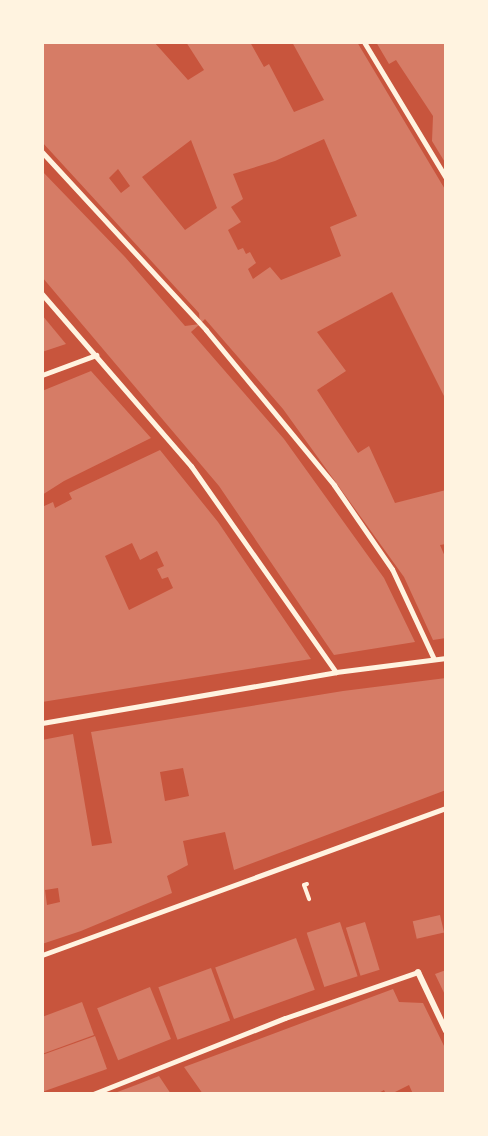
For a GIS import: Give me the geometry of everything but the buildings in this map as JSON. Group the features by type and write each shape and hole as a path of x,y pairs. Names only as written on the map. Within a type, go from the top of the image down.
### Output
{"street":[{"path":"364,42 446,178"},
{"path":"42,152 206,330 334,485 392,569 434,659"},
{"path":"42,294 191,466 336,672"},
{"path":"42,375 96,355"},
{"path":"42,723 336,672 446,658"},
{"path":"42,955 446,808"},
{"path":"93,1094 285,1018 418,972 446,1031"}],"path":[{"path":"304,885 309,899"}]}
